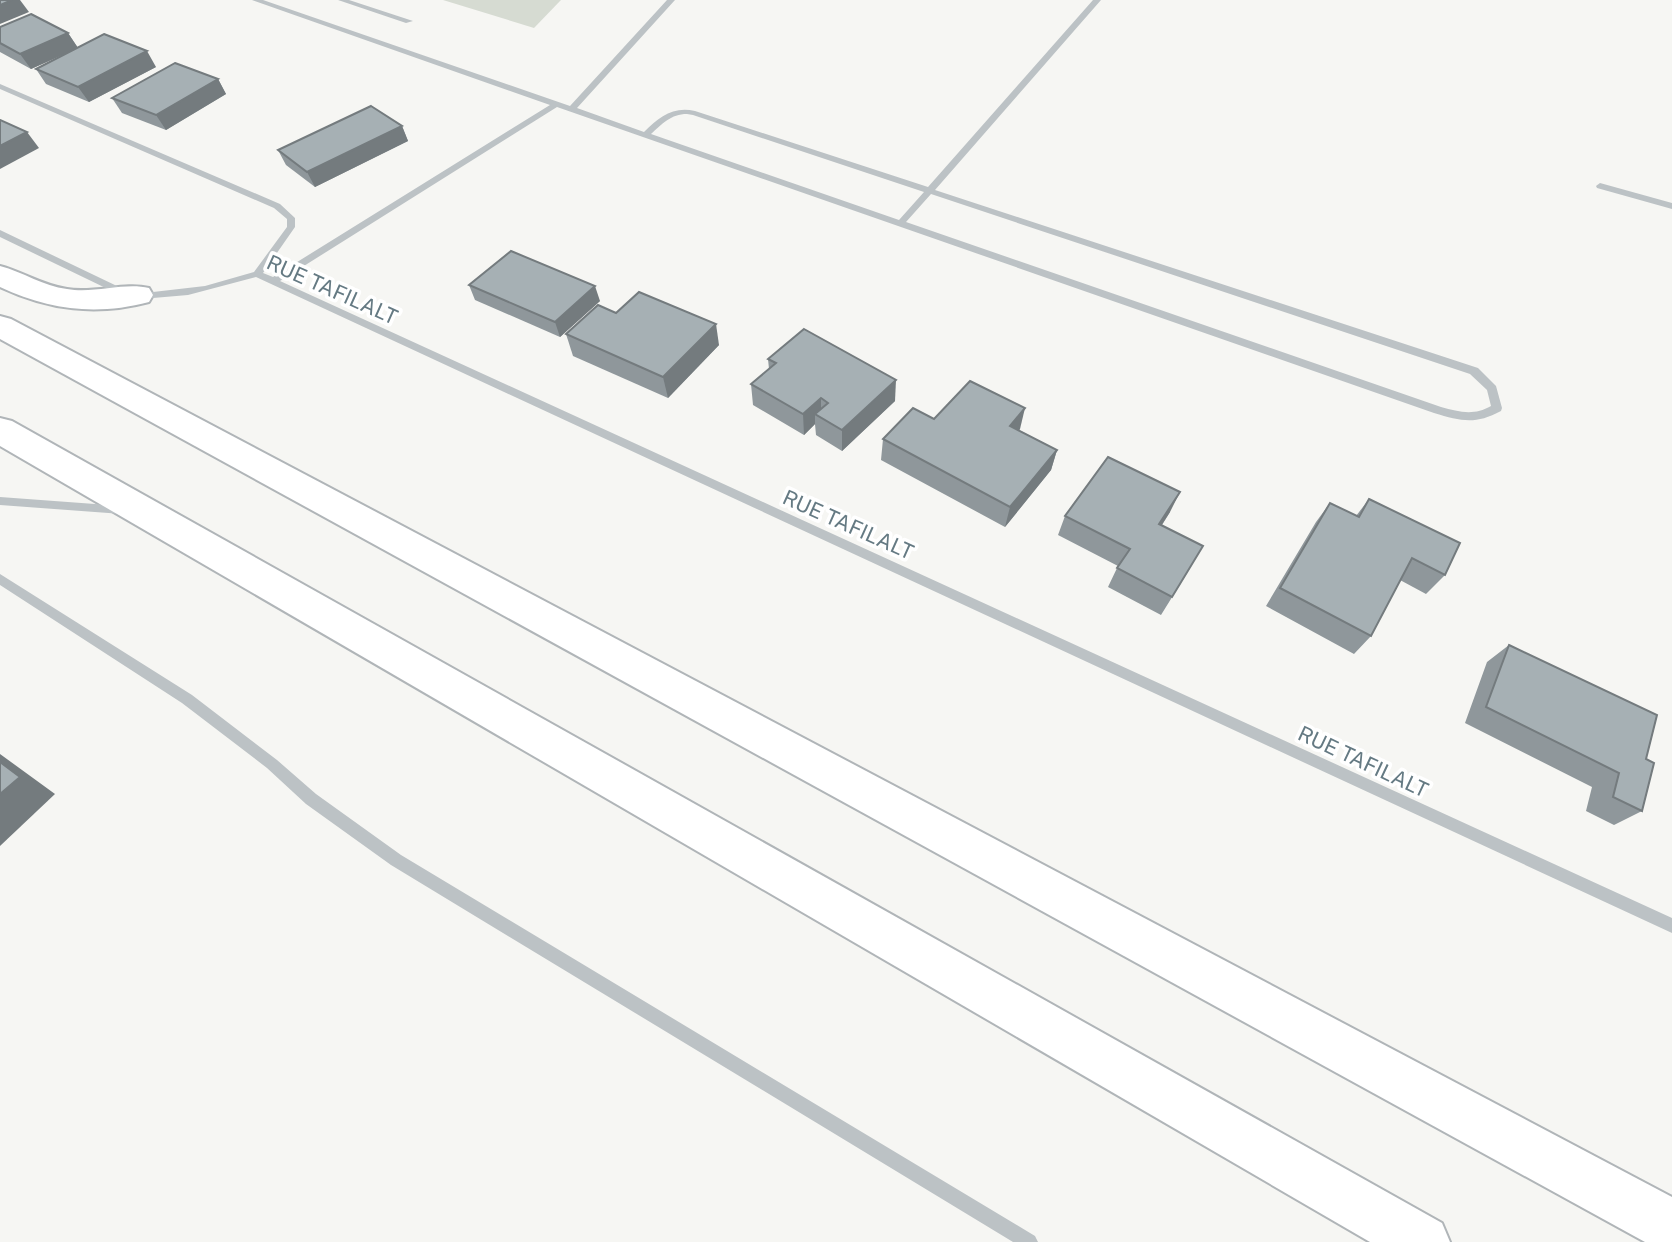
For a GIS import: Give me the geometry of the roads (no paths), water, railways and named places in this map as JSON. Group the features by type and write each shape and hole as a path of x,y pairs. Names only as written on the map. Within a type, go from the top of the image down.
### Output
{"highway":[{"path":"0,275 42,295 62,300 111,301 138,295"},
{"path":"0,326 1672,1227"},
{"path":"0,430 1423,1242"}],"street":[{"path":"256,0 571,110 1438,410 1468,418 1482,418 1497,408 1492,389 1474,372 689,111 670,114 644,135"},
{"path":"342,0 409,21"},
{"path":"571,110 671,0"},
{"path":"900,223 1097,0"},
{"path":"0,86 286,212 291,218 290,227 257,274"},
{"path":"272,282 555,104"},
{"path":"1600,186 1672,206"},
{"name":"RUE TAFILALT","path":"0,233 117,290 138,295 169,297 200,292 257,274 1672,926"},
{"path":"0,502 143,511"},
{"path":"0,579 187,699 272,764 311,799 396,859 1029,1242"}]}
